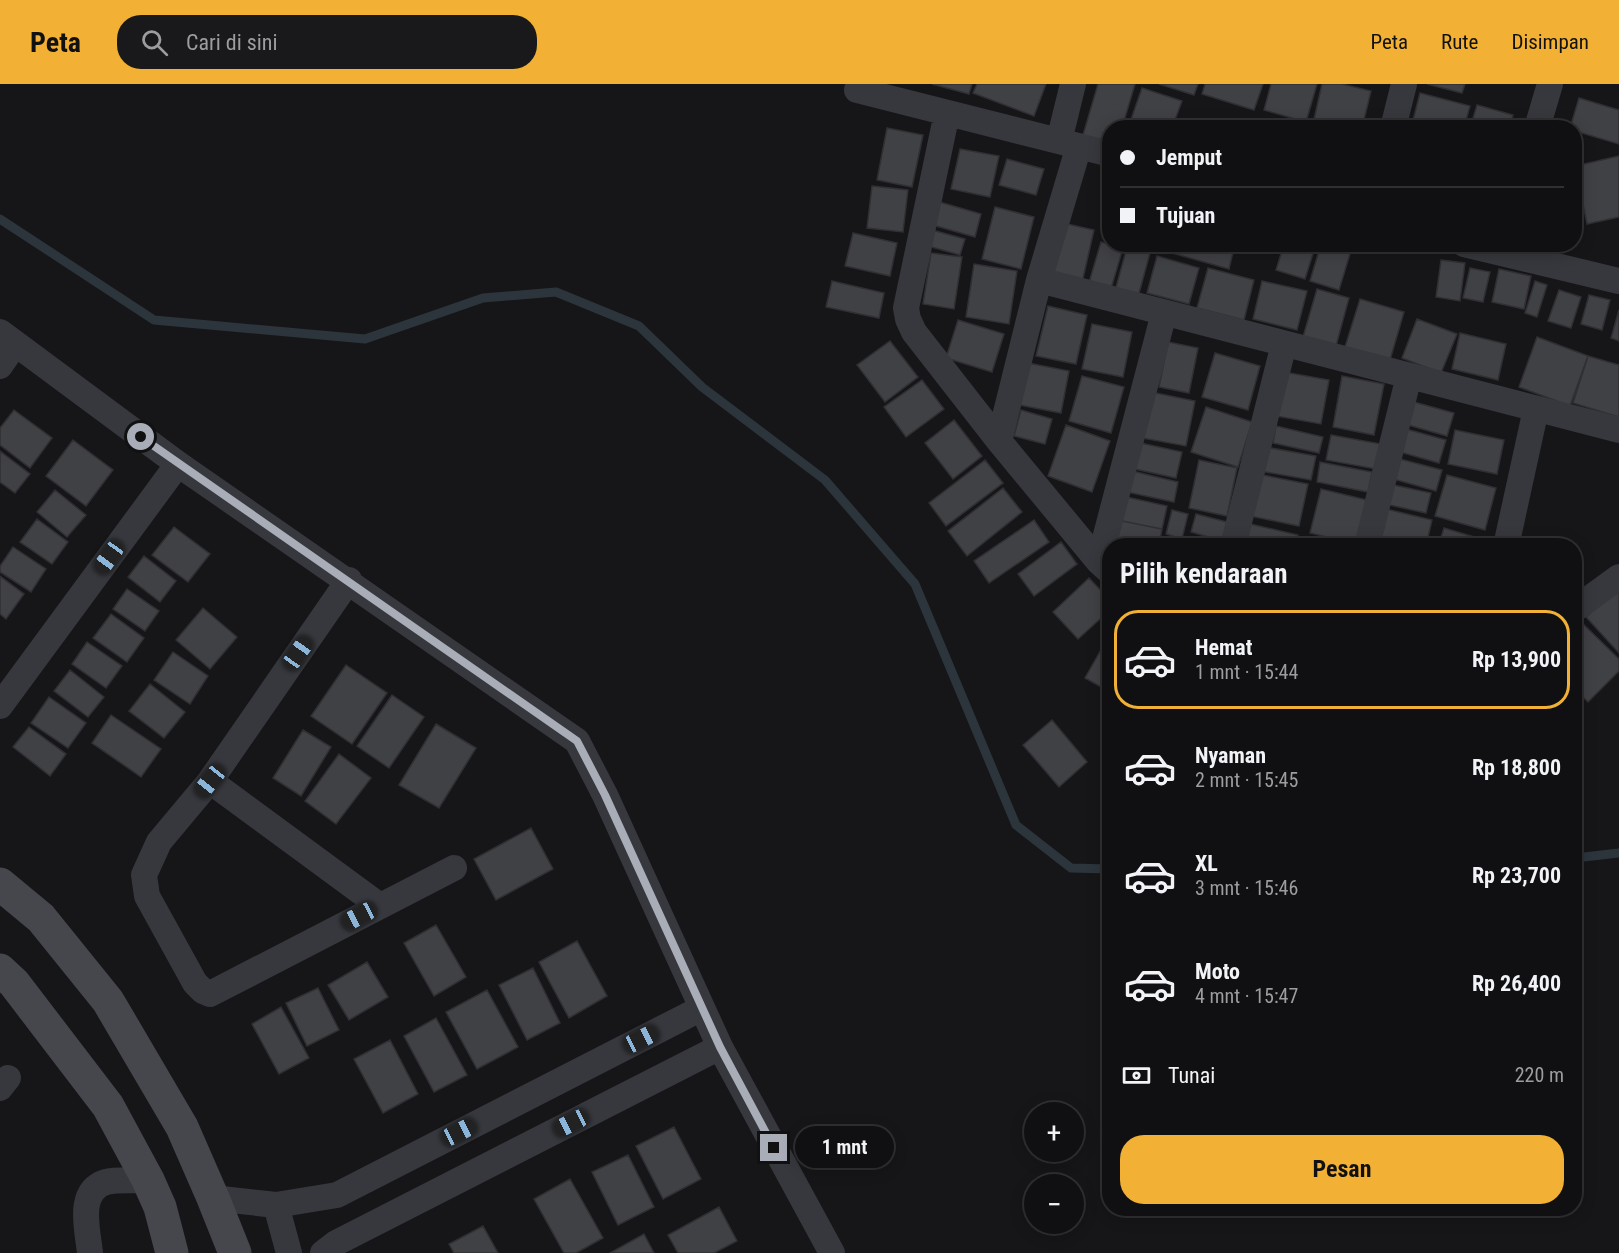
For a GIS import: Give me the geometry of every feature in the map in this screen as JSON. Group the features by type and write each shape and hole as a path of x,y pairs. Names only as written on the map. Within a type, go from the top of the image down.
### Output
{"street":[{"path":"999,441 1039,280 1069,144 1073,84"},
{"path":"1395,120 1404,84"},
{"path":"1539,120 1550,84"},
{"path":"857,90 1102,152"},
{"path":"947,113 906,308 908,319 914,332 999,441 1102,565"},
{"path":"1514,252 1619,281"},
{"path":"1039,280 1619,430"},
{"path":"1111,538 1164,313"},
{"path":"0,366 8,338 178,464 349,580 577,741 605,795 720,1047 832,1253"},
{"path":"1235,538 1284,344"},
{"path":"1368,538 1409,376"},
{"path":"1508,538 1536,409"},
{"path":"0,706 178,464"},
{"path":"1582,604 1619,577"},
{"path":"349,580 210,781 159,842 144,875 147,896 195,983 210,994 453,868"},
{"path":"210,781 380,906"},
{"path":"0,884 41,918 108,1001 182,1127 235,1253"},
{"path":"0,970 14,983 108,1106 160,1207 172,1253"},
{"path":"213,1198 276,1205 337,1195 702,1008"},
{"path":"323,1253 347,1238 720,1047"},
{"path":"90,1253 86,1204 93,1190 106,1182 148,1180"},
{"path":"276,1205 289,1253"}],"building":[{"path":"932,84 972,84 969,94"},
{"path":"977,84 1046,84 1034,116 973,93"},
{"path":"1098,84 1135,84 1124,120 1102,120 1102,141 1083,135"},
{"path":"1159,84 1198,84 1194,95"},
{"path":"1205,84 1263,84 1254,110 1202,94"},
{"path":"1271,84 1317,84 1307,120 1264,110"},
{"path":"1322,84 1342,84 1371,91 1364,120 1314,120"},
{"path":"1427,84 1465,84 1462,93"},
{"path":"1142,88 1182,101 1175,120 1131,120"},
{"path":"1420,93 1470,106 1466,120 1413,120"},
{"path":"1579,98 1619,110 1619,144 1582,133 1582,120 1572,120"},
{"path":"1477,105 1513,115 1512,120 1472,120"},
{"path":"887,128 923,135 912,187 877,180"},
{"path":"960,149 999,156 990,197 951,189"},
{"path":"1619,156 1619,217 1587,224 1582,200 1582,164"},
{"path":"1007,159 1044,169 1036,195 999,185"},
{"path":"872,186 908,190 903,232 867,228"},
{"path":"936,201 981,214 975,237 929,224"},
{"path":"995,207 1034,217 1021,269 982,259"},
{"path":"1063,223 1094,230 1081,287 1049,280"},
{"path":"932,230 965,239 960,255 928,246"},
{"path":"853,233 897,243 890,276 845,266"},
{"path":"1101,242 1102,252 1122,252 1110,292 1088,286"},
{"path":"1126,252 1150,253 1138,297 1115,291"},
{"path":"1172,252 1233,252 1229,269"},
{"path":"1282,252 1313,252 1305,279 1276,270"},
{"path":"1319,252 1351,252 1339,290 1310,281"},
{"path":"931,253 962,257 954,309 923,304"},
{"path":"1157,256 1199,268 1189,304 1147,293"},
{"path":"1441,260 1465,263 1460,301 1436,297"},
{"path":"974,264 1017,271 1009,324 966,317"},
{"path":"1208,268 1254,280 1244,320 1197,308"},
{"path":"1470,268 1490,272 1483,302 1463,298"},
{"path":"1499,269 1531,276 1524,309 1492,302"},
{"path":"832,281 884,293 879,318 826,307"},
{"path":"1262,281 1307,291 1297,330 1253,319"},
{"path":"1535,281 1547,285 1537,317 1525,313"},
{"path":"1317,289 1349,298 1336,346 1303,337"},
{"path":"1559,290 1581,297 1571,328 1548,321"},
{"path":"1589,295 1610,300 1602,330 1581,324"},
{"path":"1360,299 1404,312 1390,360 1345,347"},
{"path":"1048,306 1087,315 1076,364 1036,356"},
{"path":"1619,310 1619,341 1611,338"},
{"path":"1417,319 1457,334 1441,373 1402,358"},
{"path":"958,320 1004,334 992,372 946,358"},
{"path":"1092,324 1132,332 1123,377 1082,369"},
{"path":"1460,333 1506,344 1498,380 1452,369"},
{"path":"1537,337 1588,356 1570,406 1519,387"},
{"path":"890,341 918,377 885,402 857,365"},
{"path":"1168,342 1198,348 1189,393 1159,387"},
{"path":"1215,353 1260,366 1248,410 1202,397"},
{"path":"1588,356 1619,365 1619,417 1573,403"},
{"path":"1028,363 1069,371 1061,413 1019,405"},
{"path":"1284,372 1329,380 1321,424 1276,416"},
{"path":"1082,376 1124,387 1111,433 1069,421"},
{"path":"1342,376 1384,384 1374,435 1333,427"},
{"path":"922,380 944,409 906,437 884,407"},
{"path":"1151,392 1195,401 1186,446 1142,438"},
{"path":"1414,402 1454,413 1447,436 1408,425"},
{"path":"1206,407 1252,422 1238,467 1191,452"},
{"path":"14,410 52,438 30,468 0,445 0,428"},
{"path":"1021,410 1052,419 1045,444 1014,436"},
{"path":"954,420 982,456 953,479 925,443"},
{"path":"1066,425 1110,441 1092,492 1048,476"},
{"path":"1276,426 1323,437 1319,453 1273,443"},
{"path":"1406,429 1446,440 1439,463 1400,452"},
{"path":"1455,430 1504,440 1497,474 1448,464"},
{"path":"1331,435 1381,444 1376,469 1326,460"},
{"path":"73,440 113,470 86,506 46,476"},
{"path":"1136,442 1182,452 1176,478 1130,468"},
{"path":"1265,447 1316,456 1311,480 1260,471"},
{"path":"0,451 30,474 15,493 0,482"},
{"path":"1396,458 1442,470 1436,491 1390,478"},
{"path":"985,460 1003,483 946,526 929,503"},
{"path":"1199,460 1237,468 1227,516 1189,508"},
{"path":"1320,462 1372,472 1368,492 1317,482"},
{"path":"1132,471 1178,482 1174,502 1127,492"},
{"path":"1258,474 1308,484 1299,526 1250,516"},
{"path":"1447,475 1496,488 1485,530 1435,516"},
{"path":"1389,484 1431,493 1426,513 1385,504"},
{"path":"1003,488 1022,512 967,556 948,531"},
{"path":"1321,489 1367,500 1358,538 1331,538 1310,533"},
{"path":"55,490 86,515 67,537 37,512"},
{"path":"1122,496 1167,506 1162,529 1117,520"},
{"path":"1386,509 1432,520 1428,538 1379,538"},
{"path":"1172,510 1188,514 1182,538 1166,534"},
{"path":"1196,514 1227,522 1223,538 1212,538 1191,532"},
{"path":"37,519 68,542 52,564 20,542"},
{"path":"1034,520 1049,542 989,583 974,561"},
{"path":"1117,520 1162,529 1160,538 1112,538"},
{"path":"1250,524 1298,535 1297,538 1247,538"},
{"path":"174,527 210,554 188,582 152,555"},
{"path":"1444,528 1478,538 1441,538"},
{"path":"1061,542 1077,564 1034,596 1018,574"},
{"path":"13,547 46,569 31,592 0,572 0,566"},
{"path":"144,556 176,581 160,602 128,577"},
{"path":"0,576 24,594 6,619 0,614"},
{"path":"1089,578 1102,592 1102,617 1078,639 1053,612"},
{"path":"1617,588 1619,589 1619,653 1586,617"},
{"path":"127,589 159,611 145,631 113,609"},
{"path":"203,608 237,637 210,669 176,640"},
{"path":"111,614 144,638 127,662 93,638"},
{"path":"1582,623 1619,659 1619,671 1588,702 1582,696"},
{"path":"87,642 122,666 106,688 72,664"},
{"path":"1102,648 1102,688 1085,678"},
{"path":"173,652 208,676 190,704 154,680"},
{"path":"346,665 387,693 352,744 311,716"},
{"path":"70,670 104,697 88,717 54,691"},
{"path":"150,684 185,712 164,738 129,711"},
{"path":"392,695 424,717 389,768 357,746"},
{"path":"49,697 86,723 68,748 31,723"},
{"path":"111,715 161,749 141,777 92,743"},
{"path":"1052,720 1087,762 1059,787 1023,745"},
{"path":"436,724 476,748 439,808 399,785"},
{"path":"29,727 66,754 50,776 13,747"},
{"path":"303,730 331,747 301,796 273,778"},
{"path":"339,754 371,778 336,824 305,801"},
{"path":"531,828 553,869 496,900 474,859"},
{"path":"436,925 466,977 434,996 404,943"},
{"path":"577,941 607,996 569,1018 539,962"},
{"path":"367,962 388,997 349,1020 328,985"},
{"path":"533,968 560,1023 527,1040 499,985"},
{"path":"318,988 339,1030 307,1046 286,1003"},
{"path":"487,990 518,1047 477,1069 446,1012"},
{"path":"281,1007 309,1058 279,1074 252,1024"},
{"path":"436,1018 467,1075 434,1092 404,1036"},
{"path":"390,1040 418,1094 383,1113 354,1059"},
{"path":"674,1127 701,1179 663,1199 636,1146"},
{"path":"628,1155 654,1207 618,1225 592,1172"},
{"path":"570,1179 603,1238 576,1253 564,1253 534,1199"},
{"path":"719,1207 737,1241 714,1253 678,1253 668,1235"},
{"path":"483,1226 498,1253 454,1253 449,1244"},
{"path":"644,1234 654,1253 610,1253"}],"waterway":[{"path":"0,219 154,320 365,339 483,298 556,292 639,326 702,387 825,480 915,584 1016,825 1071,868 1102,869"},
{"path":"1582,857 1619,853"}],"route":[{"path":"141,437 577,741 605,795 720,1047 774,1148"}]}
